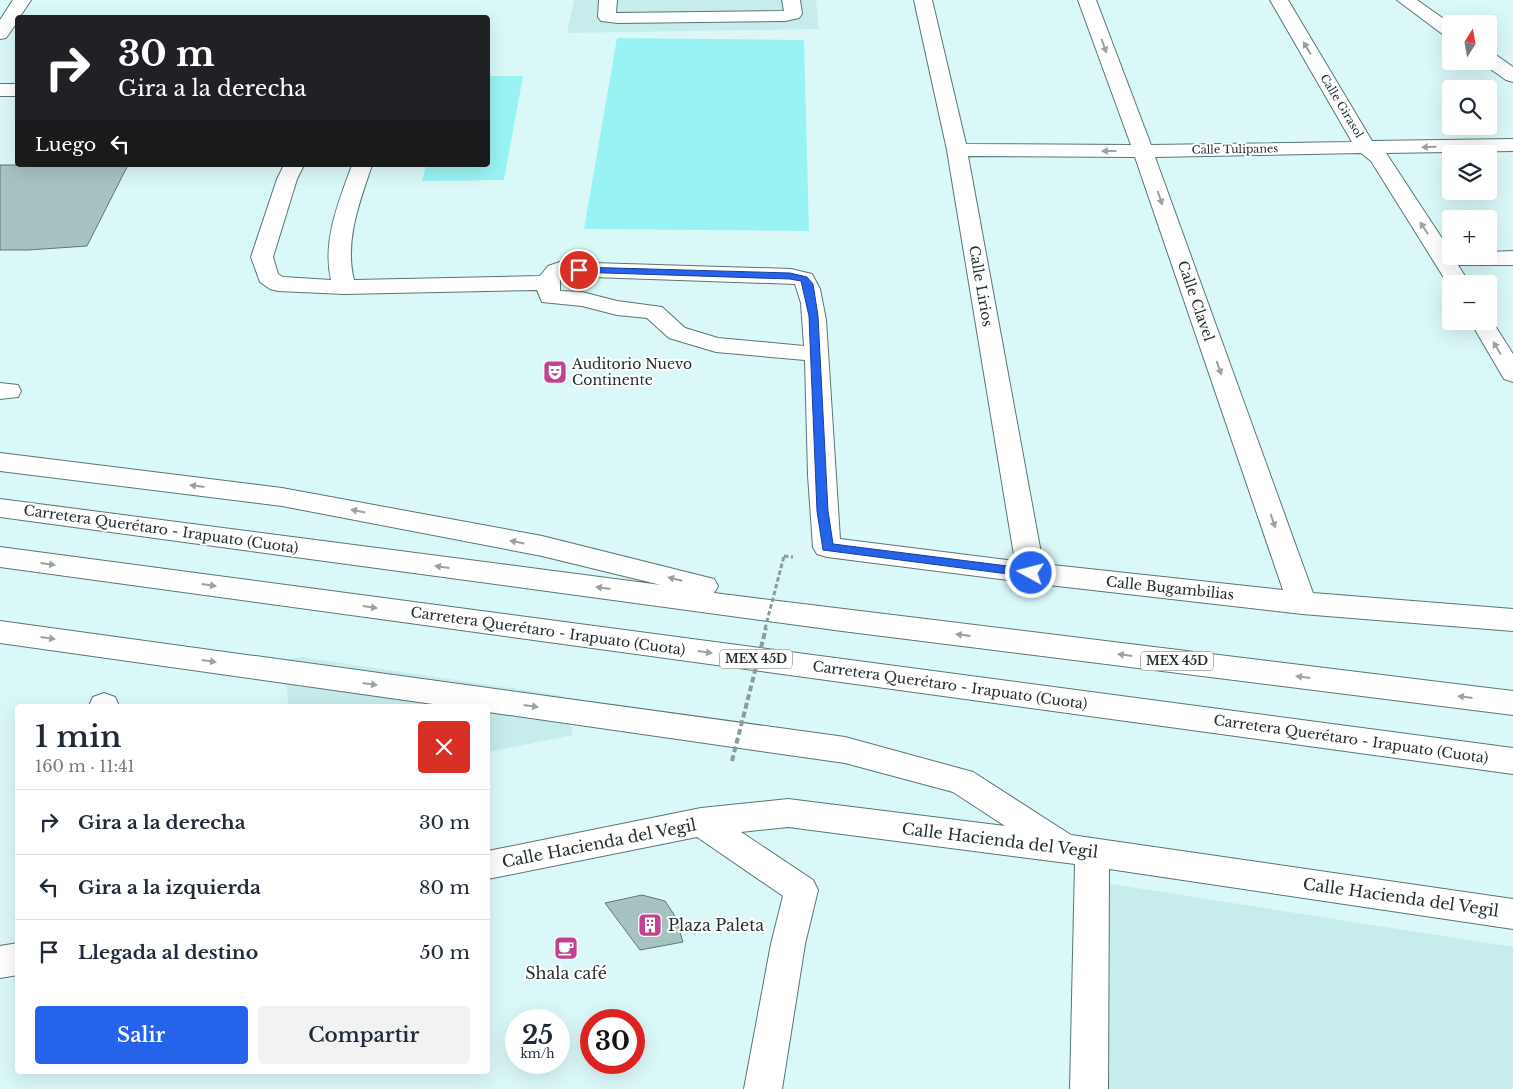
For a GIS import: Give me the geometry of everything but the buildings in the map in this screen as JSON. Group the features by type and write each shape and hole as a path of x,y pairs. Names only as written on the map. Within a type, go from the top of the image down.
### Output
{"main road":[{"path":"0,34 22,0"},
{"path":"608,0 607,17 618,18 785,16 793,14 791,0"},
{"name":"Calle Lirios","path":"923,0 957,150 1031,573"},
{"name":"Calle Clavel","path":"1087,0 1143,151 1302,603"},
{"name":"Calle Girasol","path":"1279,0 1366,148 1379,157 1442,256"},
{"path":"1406,0 1442,26"},
{"path":"1498,65 1513,76"},
{"path":"0,90 15,90"},
{"name":"Calle Tulipanes","path":"957,150 1143,151 1513,145"},
{"path":"293,167 262,257 268,277 278,284 344,287 548,283"},
{"path":"344,287 338,271 339,248 352,190 361,167"},
{"path":"1497,258 1513,258"},
{"path":"560,269 790,276 804,279 808,284 814,316 815,354 716,345 677,333 654,312 617,308 582,299 550,297 548,283 551,274 560,269"},
{"path":"1487,330 1513,374"},
{"name":"Calle Bugambilias","path":"815,354 823,511 827,547 1031,573 1302,603 1513,620"},
{"path":"0,462 282,497 542,546 842,620"},
{"name":"Carretera Querétaro - Irapuato (Cuota)","path":"0,508 842,620 1513,703"},
{"name":"Carretera Querétaro - Irapuato (Cuota)","path":"0,557 1513,761"},
{"path":"0,632 846,750 962,781 1078,850 1089,1089"},
{"name":"Calle Hacienda del Vegil","path":"490,865 702,822 788,814 1078,850 1513,914"},
{"path":"702,822 802,890 788,944 763,1089"},
{"path":"0,962 15,959"}],"path":[{"path":"732,761 784,556"}],"shaded area":[{"path":"574,0 816,0 819,29 567,33"},
{"path":"617,38 804,40 809,231 584,229"},
{"path":"490,76 523,76 504,180 422,181 426,167 490,167"},
{"path":"300,657 565,696 573,735 490,752 490,704 288,704 286,660"},
{"path":"1079,879 1513,947 1513,1089 1073,1089"}],"place":[{"name":"Auditorio Nuevo Continente","path":"555,372"},
{"name":"Plaza Paleta","path":"650,925"},
{"name":"Shala café","path":"566,948"}],"route":[{"path":"579,270 790,276 804,279 808,284 814,316 823,511 827,547 1031,573"}]}
